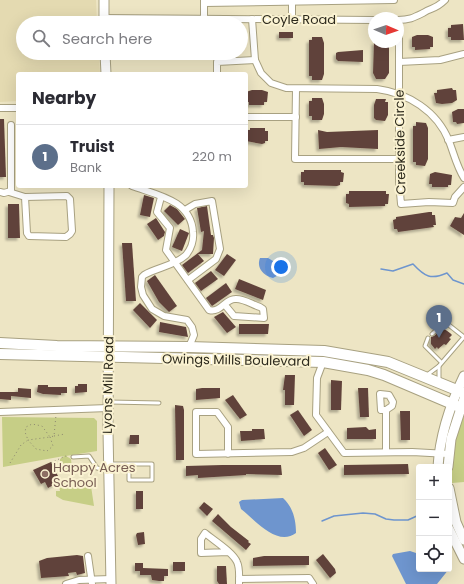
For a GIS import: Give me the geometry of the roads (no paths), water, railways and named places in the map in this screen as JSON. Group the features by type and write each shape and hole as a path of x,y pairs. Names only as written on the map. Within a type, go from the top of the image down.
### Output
{"main road":[{"path":"104,0 104,16"},
{"path":"105,60 106,72"},
{"name":"Lyons Mill Road","path":"109,188 108,405 111,581"},
{"name":"Owings Mills Boulevard","path":"0,343 50,346 189,347 343,354 388,362 461,391"},
{"name":"Owings Mills Boulevard","path":"0,354 323,362 368,370 384,375 460,405"},
{"path":"448,464 448,454 460,405 464,376"},
{"path":"438,464 439,454 460,405"},
{"path":"451,500 456,522 464,540"},
{"path":"452,535 464,559"}],"street":[{"path":"204,16 204,1 394,0"},
{"path":"404,19 415,18 424,12 434,10 445,0"},
{"path":"292,1 292,19"},
{"name":"Coyle Road","path":"248,19 368,20"},
{"path":"252,19 254,60 261,73 271,83 286,88 377,89 399,94 410,99 430,113 443,129 464,178"},
{"name":"Creekside Circle","path":"399,48 400,201 404,205 429,202 453,203 455,197 464,187"},
{"path":"399,62 440,60 464,54"},
{"path":"217,72 217,62 254,60"},
{"path":"296,88 295,159 399,159"},
{"path":"0,108 16,108"},
{"path":"248,117 296,117"},
{"path":"9,192 11,170 11,125"},
{"path":"448,140 464,137"},
{"path":"11,170 16,170"},
{"path":"137,188 174,202 185,210 192,222 194,235 187,254 175,262 144,275 142,277 141,287 147,302 158,313 189,322 194,335 189,347"},
{"path":"0,192 9,192 25,197 67,196 70,199 72,209 70,234 66,236 29,236 27,233 25,197"},
{"path":"161,197 157,212 170,228 166,250 209,310 214,311 233,299 238,299 260,307 263,310 264,318 234,316 224,305"},
{"path":"185,210 195,204 212,201 220,244 216,259 188,280"},
{"path":"323,362 317,378 316,415 344,453 386,452 448,454"},
{"path":"0,412 56,410 108,405"},
{"path":"386,410 386,452"},
{"path":"228,454 228,427 218,412 196,412 196,454 228,454 298,451 328,432"},
{"path":"228,552 201,553 201,539 204,533 228,552 237,561 239,582 309,578 313,584"},
{"path":"88,556 92,582"},
{"path":"66,584 111,581"}],"lane":[{"path":"425,376 439,366 464,337 445,322 432,334"},
{"path":"428,338 425,346 442,362"},
{"path":"439,366 440,382"},
{"path":"108,405 159,403"},
{"path":"74,457 89,456 97,468 129,464 152,464 152,480 129,480 129,464"}],"water":[{"path":"260,258 268,258 288,270 273,278 270,277 260,268"},
{"path":"283,498 292,510 296,533 281,537 260,525 241,509 239,502 242,500"},
{"path":"410,551 416,553 416,572 447,572 437,584 406,584 392,556 393,554"}],"waterway":[{"path":"381,269 393,271 413,264 421,272 428,276 432,277 447,273 453,280 464,284"},
{"path":"322,521 334,516 363,513 375,514 386,519 394,520 408,520 416,516"}],"place":[{"name":"Truist","path":"439,338"},
{"name":"Happy Acres School","path":"45,474"}]}
